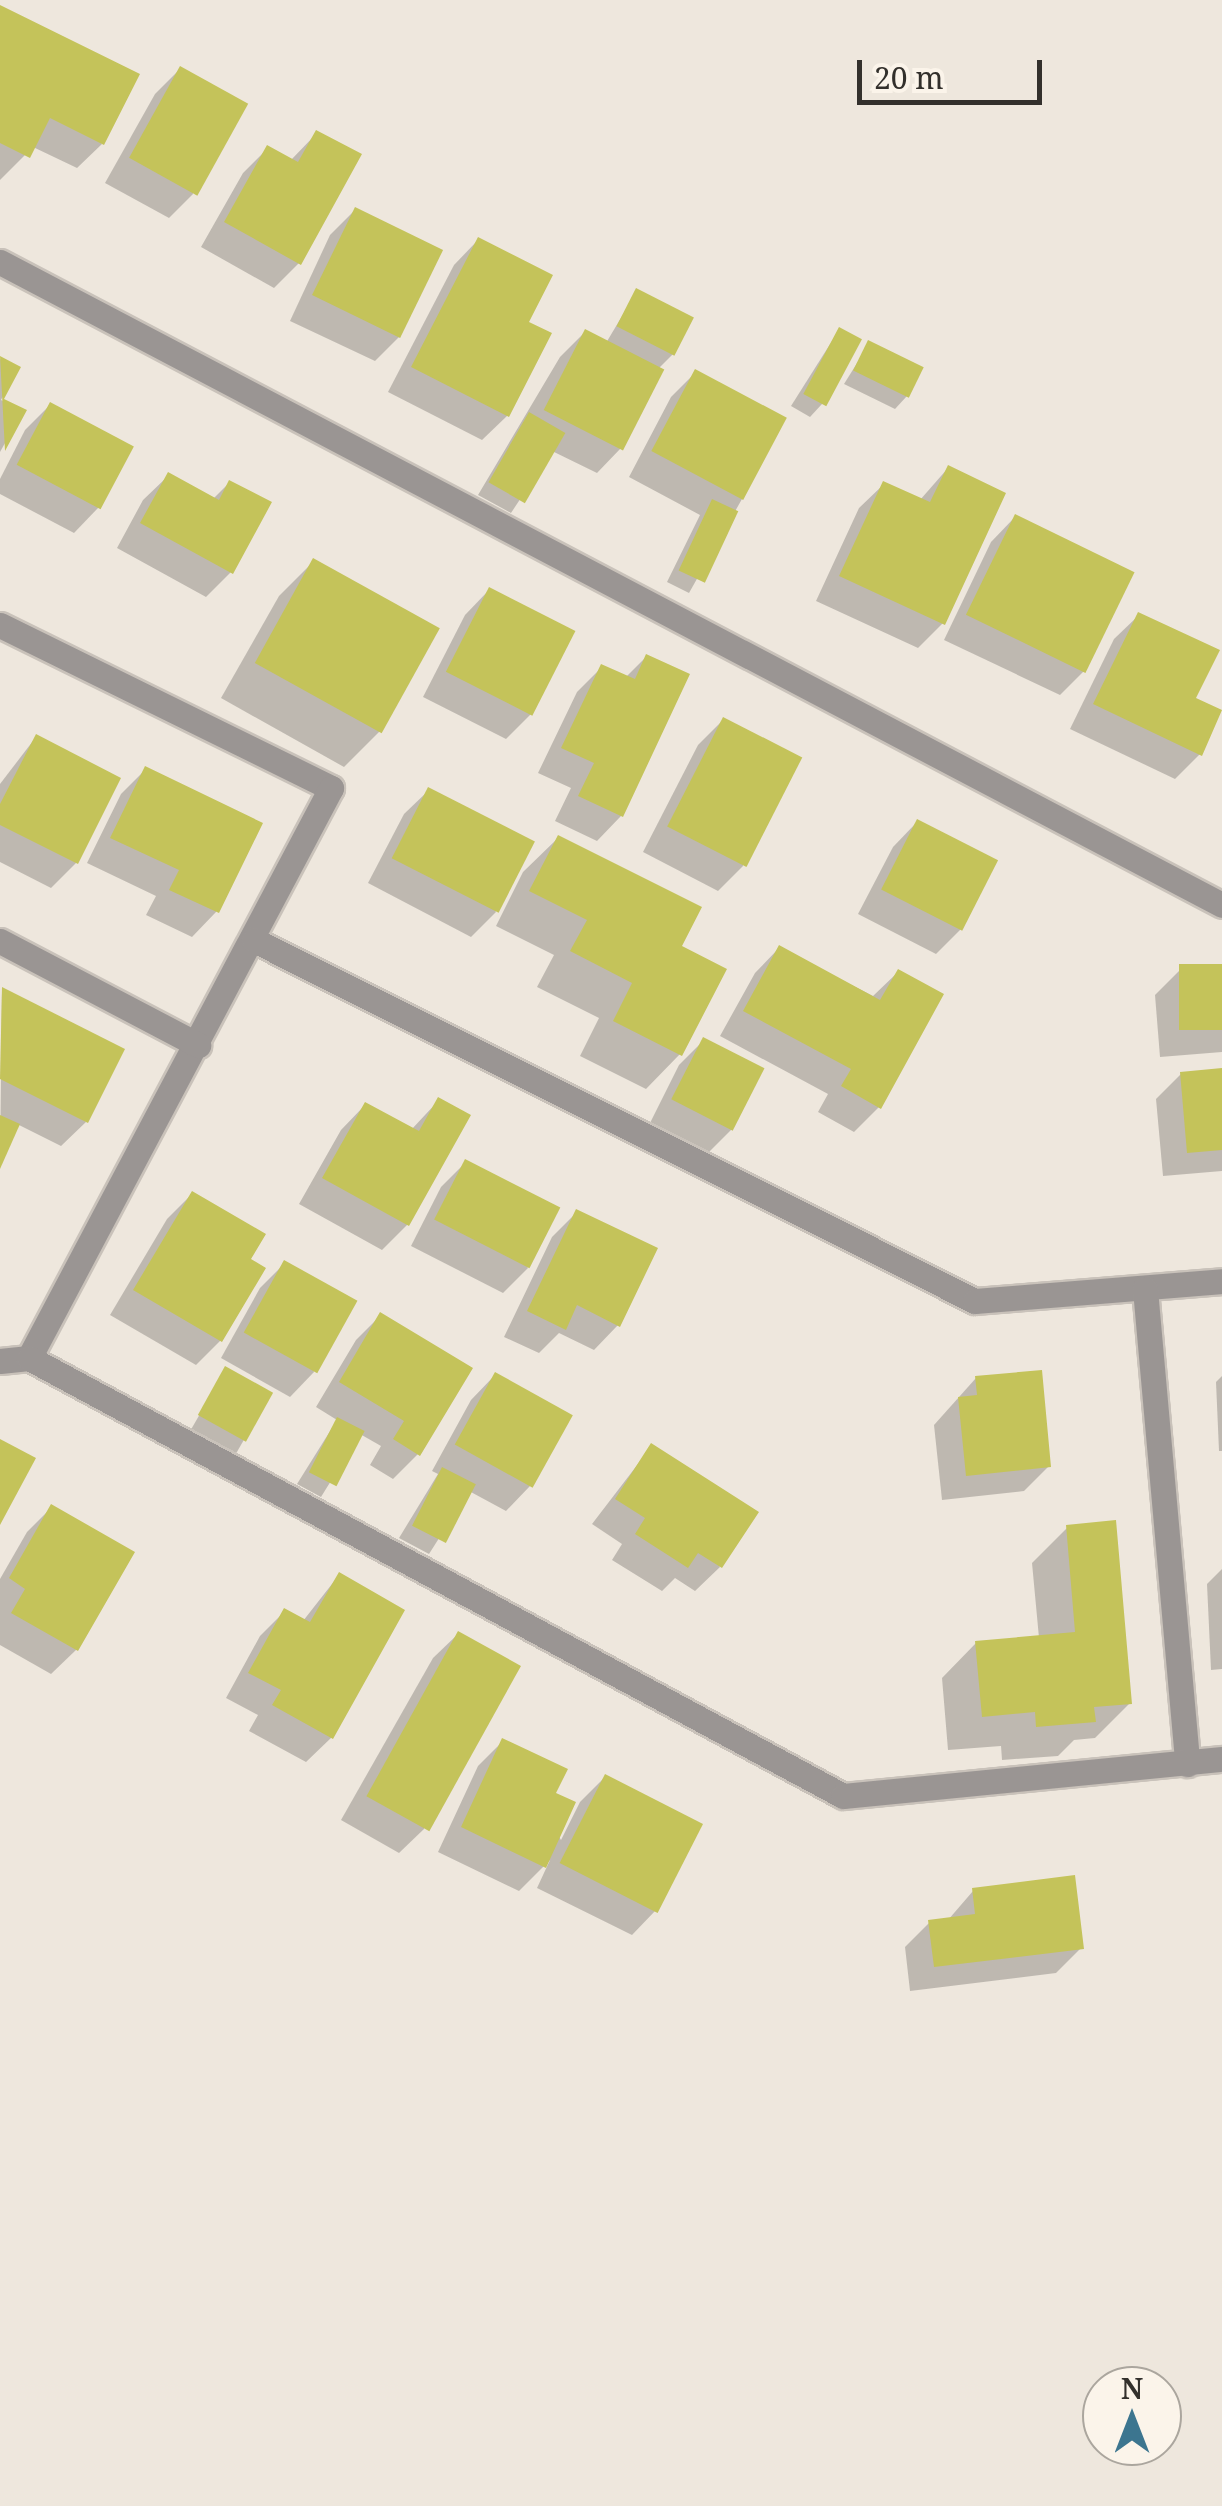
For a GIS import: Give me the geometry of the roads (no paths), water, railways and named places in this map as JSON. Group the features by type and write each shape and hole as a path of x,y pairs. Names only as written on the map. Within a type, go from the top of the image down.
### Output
{"street":[{"path":"0,262 1222,905"},
{"path":"0,626 331,788 198,1046 29,1358"},
{"path":"254,940 975,1301 1222,1281"},
{"path":"0,941 198,1046"},
{"path":"1145,1289 1188,1764"},
{"path":"0,1361 29,1358 843,1796 1222,1760"}]}
